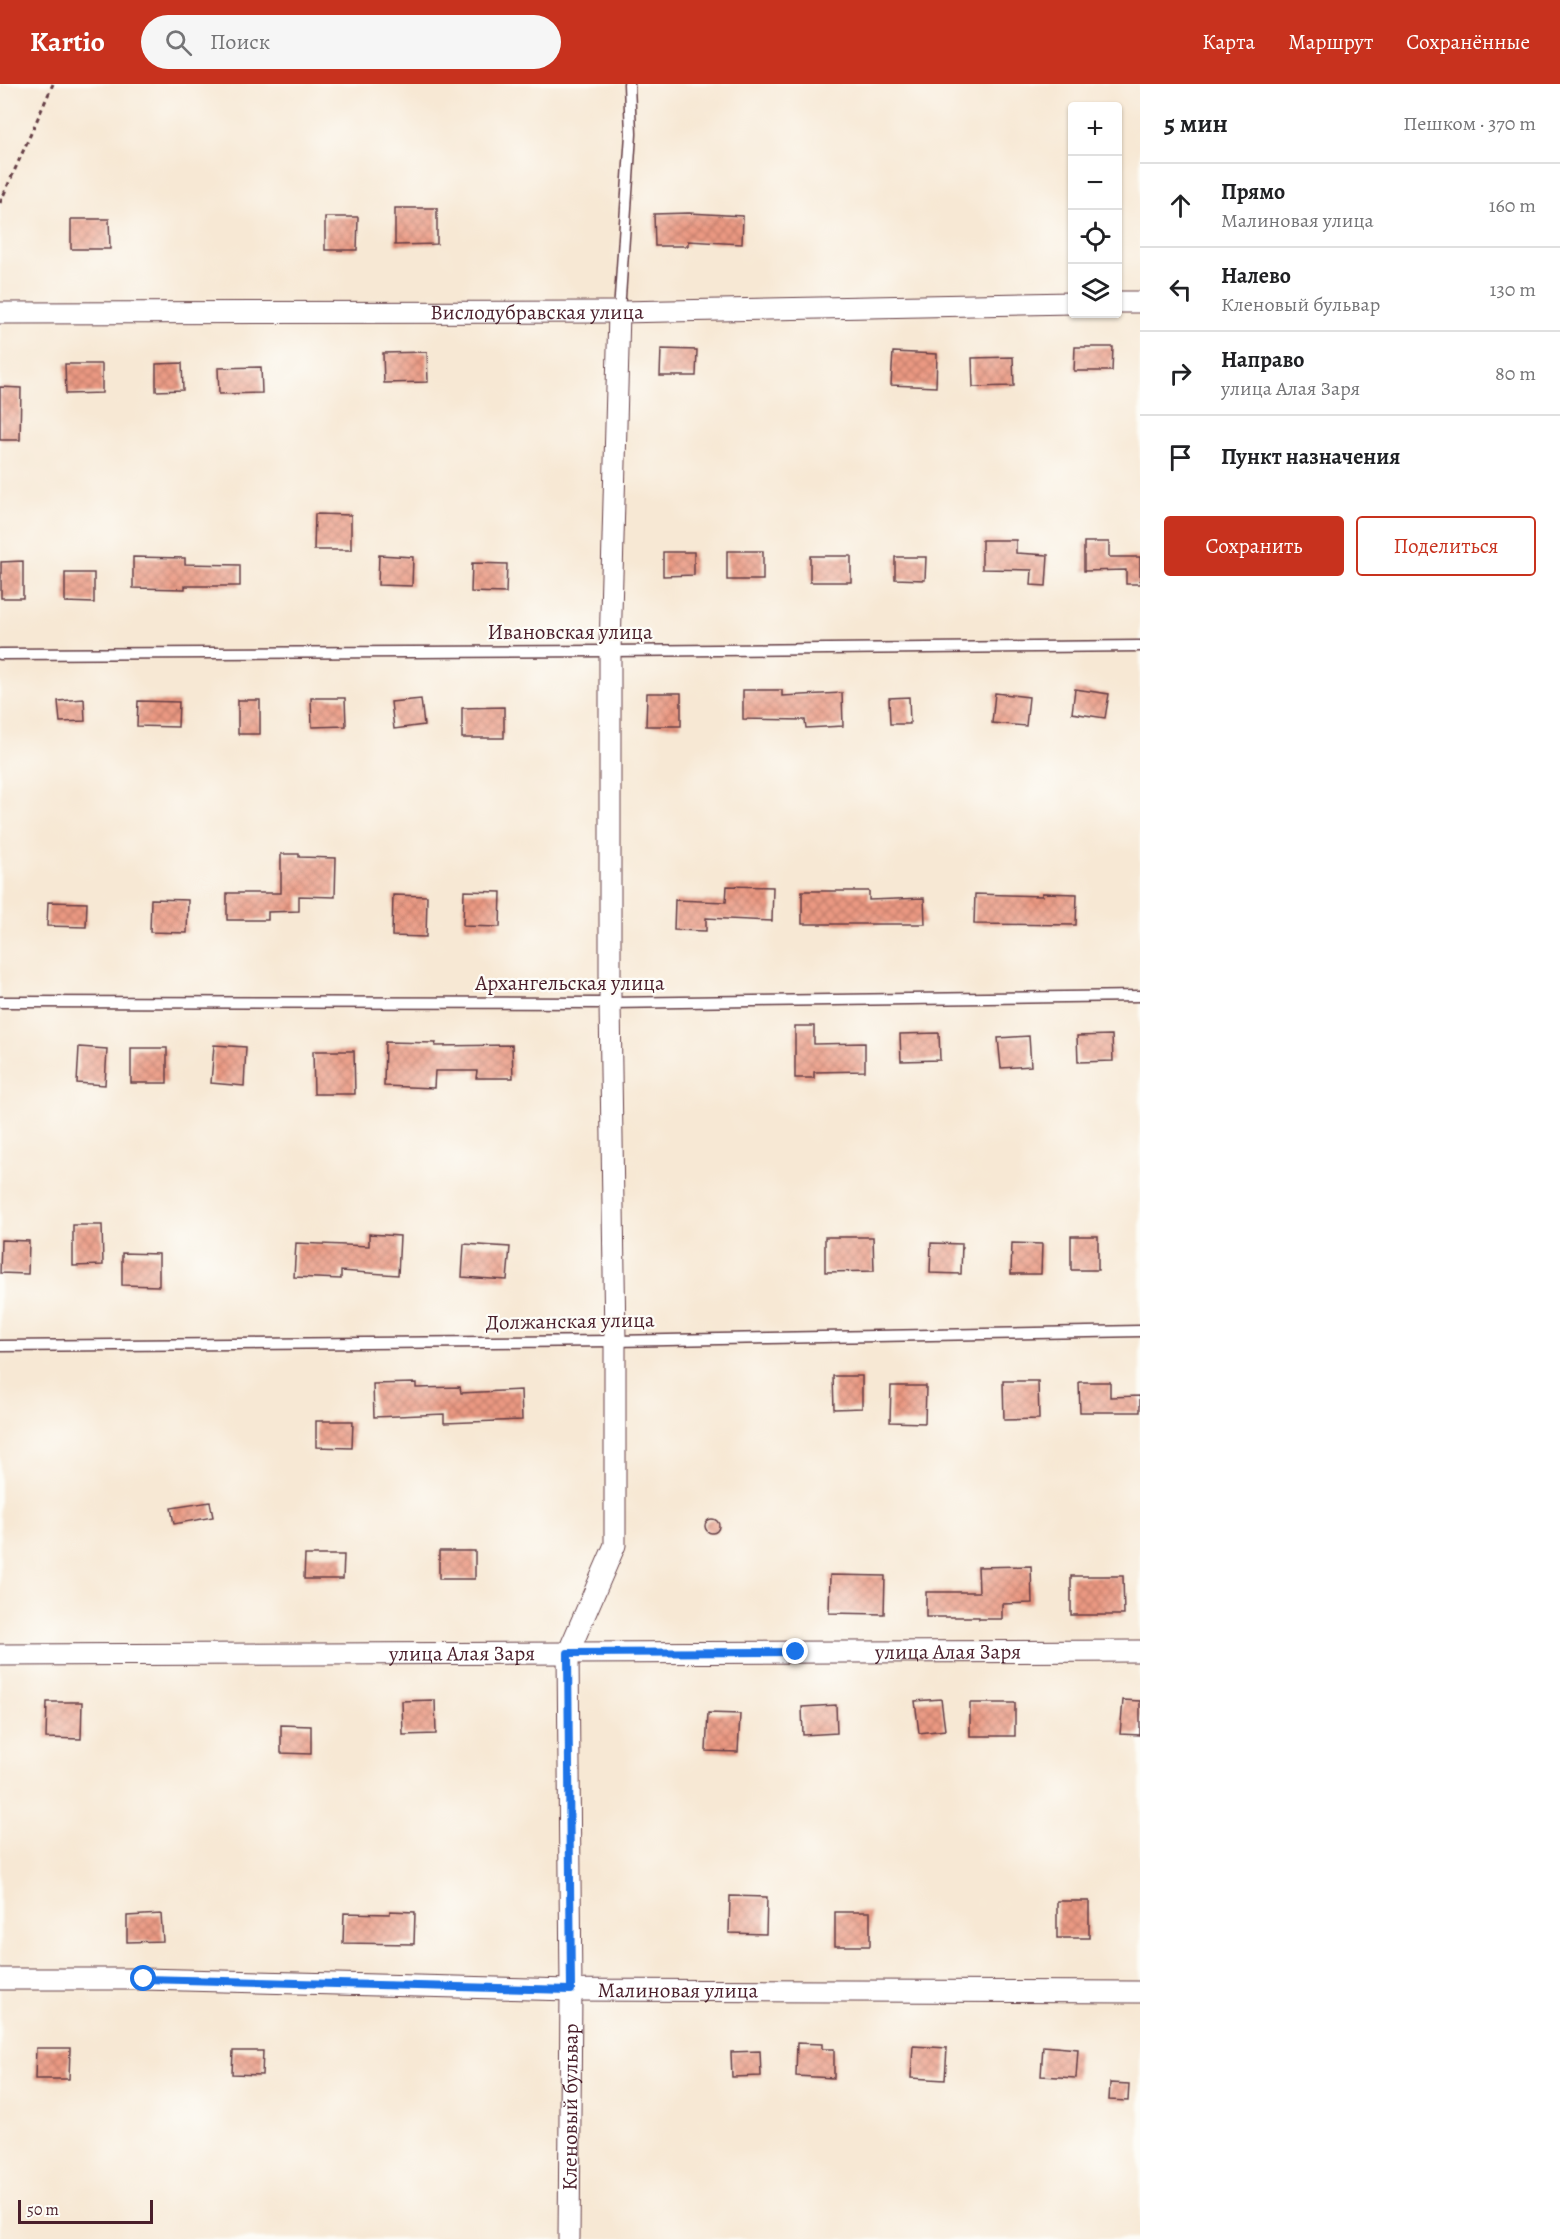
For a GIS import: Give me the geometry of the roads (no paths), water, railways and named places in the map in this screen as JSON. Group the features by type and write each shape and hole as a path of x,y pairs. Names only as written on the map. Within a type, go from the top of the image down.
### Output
{"street":[{"path":"1122,302 1140,302"},
{"name":"Вислодубравская улица","path":"0,313 619,312 1068,303"},
{"path":"568,1653 615,1545 615,1341 610,1003 610,651 619,312"},
{"name":"улица Алая Заря","path":"0,1655 1140,1652"},
{"name":"Кленовый бульвар","path":"568,1653 571,1990 569,2239"},
{"name":"Малиновая улица","path":"0,1979 144,1979 571,1990 1140,1992"}],"lane":[{"path":"619,312 631,134 629,84"},
{"name":"Ивановская улица","path":"0,654 1140,646"},
{"name":"Архангельская улица","path":"0,1002 610,1003 1140,996"},
{"name":"Должанская улица","path":"0,1346 615,1341 1140,1332"}]}
